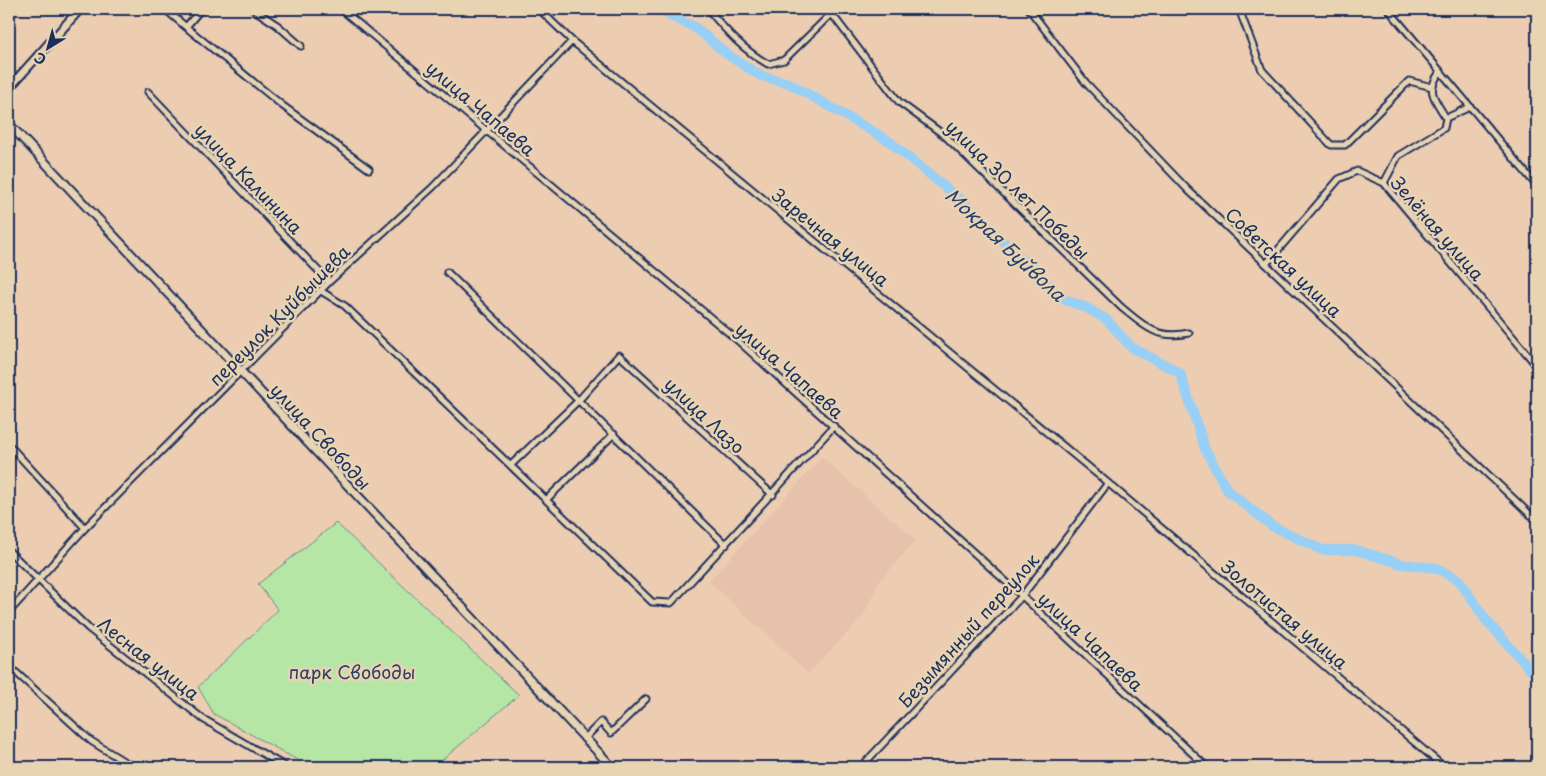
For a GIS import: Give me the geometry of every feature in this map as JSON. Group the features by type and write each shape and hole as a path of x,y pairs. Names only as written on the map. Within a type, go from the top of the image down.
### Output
{"main road":[{"path":"9,88 80,9"},
{"name":"улица Свободы","path":"9,124 612,767"}],"street":[{"path":"165,9 283,106 369,169"},
{"path":"186,27 201,9"},
{"path":"253,9 278,25 301,46"},
{"name":"улица Чапаева","path":"341,9 736,340 1022,596 1207,767"},
{"name":"Заречная улица","path":"539,9 572,41 1108,483"},
{"path":"708,9 727,32 752,55 768,64 784,60 830,11 836,9"},
{"name":"Советская улица","path":"1029,9 1086,83 1188,190 1537,521"},
{"path":"1239,9 1262,70 1331,145 1345,145 1409,81 1432,87"},
{"path":"1388,9 1537,186"},
{"path":"1533,9 1537,14"},
{"name":"улица 30 лет Победы","path":"830,11 898,102 944,134 1121,308 1151,331 1174,336 1189,332"},
{"name":"переулок Куйбышева","path":"9,612 85,528 329,282 433,187 572,41"},
{"path":"1384,183 1398,156 1444,128 1446,118 1432,93 1433,82 1440,72"},
{"name":"улица Калинина","path":"148,92 329,282"},
{"path":"1446,118 1470,107"},
{"name":"Зелёная улица","path":"1266,264 1339,179 1357,171 1384,183 1537,366"},
{"path":"447,272 726,545"},
{"path":"321,291 345,306 652,602 671,603 834,426"},
{"name":"улица Лазо","path":"579,400 619,355 772,495"},
{"path":"511,465 579,400"},
{"path":"547,500 614,434"},
{"path":"9,445 85,528"},
{"name":"Безымянный переулок","path":"861,767 1022,596 1108,483"},
{"name":"Золотистая улица","path":"1108,483 1444,767"},
{"name":"Лесная улица","path":"9,551 88,628 203,719 286,767"},
{"path":"9,666 92,741 133,767"},
{"path":"584,739 600,722 610,733 646,699"}],"shaded area":[{"path":"822,457 916,540 879,582 863,616 808,674 709,581"}],"green space":[{"name":"парк Свободы","path":"336,523 519,695 434,767 310,767 214,714 198,687 278,610 258,584"}],"waterway":[{"name":"Мокрая Буйвола","path":"656,9 696,28 728,55 761,76 789,83 889,141 964,203 1061,298 1087,308 1107,320 1131,347 1180,373 1205,449 1227,490 1272,526 1322,550 1356,550 1402,564 1436,568 1459,580 1486,620 1537,677"}]}
